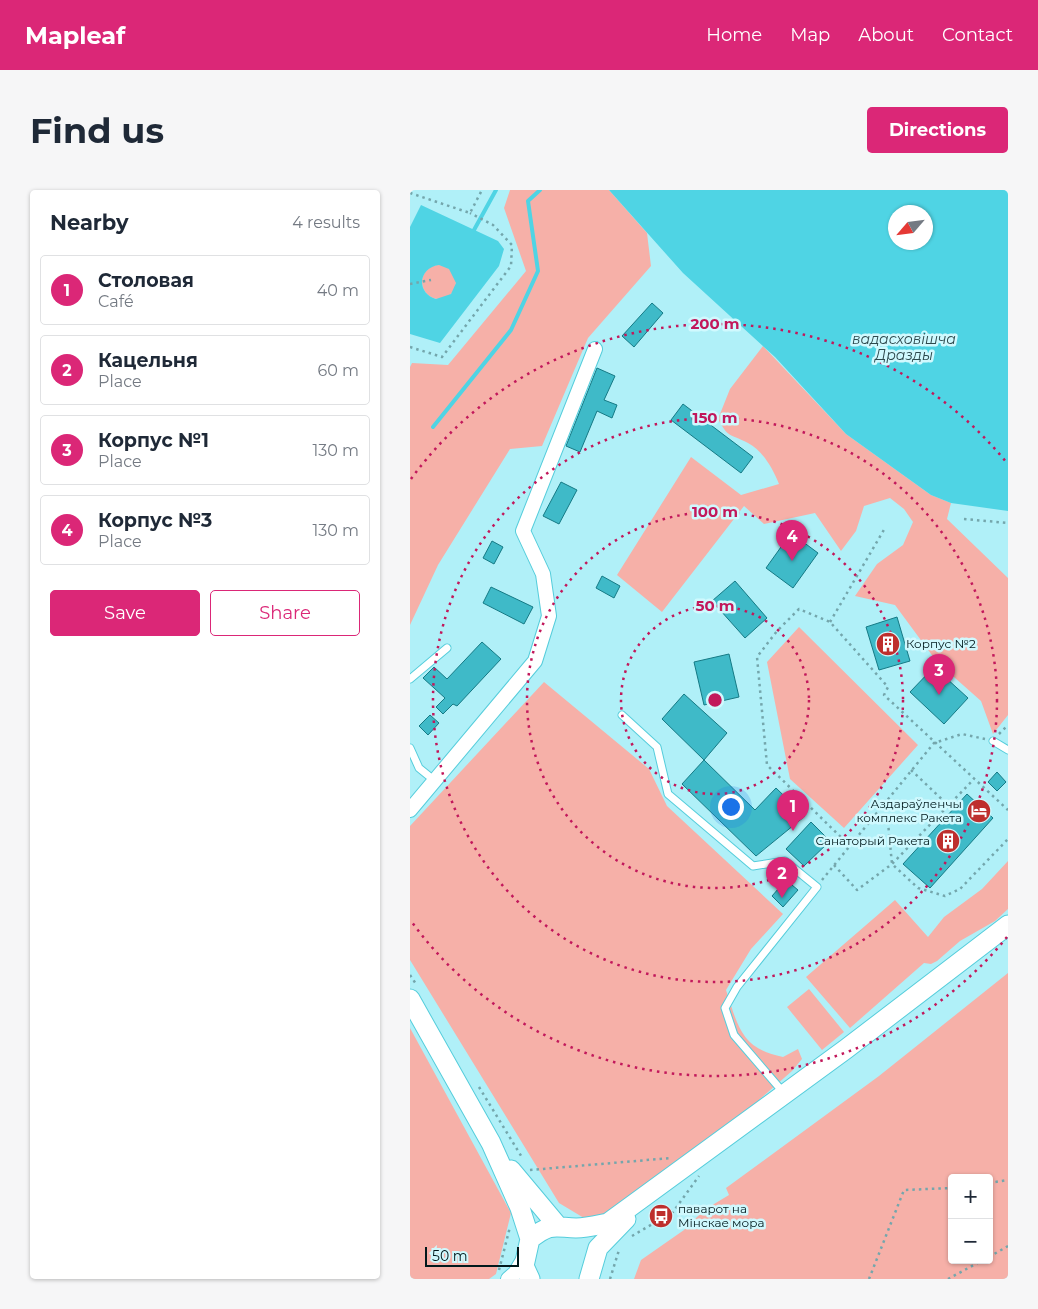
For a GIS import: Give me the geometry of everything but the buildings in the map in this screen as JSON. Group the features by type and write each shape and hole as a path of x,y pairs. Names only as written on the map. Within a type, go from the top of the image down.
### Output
{"street":[{"path":"410,810 535,661 549,616 543,574 523,531 595,349"},
{"path":"530,1239 549,1227 557,1225 576,1228 608,1223 670,1180 1008,926"},
{"path":"415,996 491,1144 529,1229 530,1239 524,1258 515,1273 503,1279"},
{"path":"491,1144 529,1194 557,1225"},
{"path":"590,1275 598,1248 670,1180"},
{"path":"576,1228 588,1240 592,1250 590,1275"},
{"path":"524,1258 524,1266 530,1279"}],"lane":[{"path":"410,679 447,648"},
{"path":"622,714 657,747 668,794 753,866 785,861 817,887 737,987 725,1008 734,1035 784,1094"},
{"path":"993,741 1008,750"},
{"path":"410,748 419,768 435,782"}],"path":[{"path":"470,213 482,190"},
{"path":"410,194 470,213 493,225 512,245 510,266 442,357 410,347"},
{"path":"410,284 431,280"},
{"path":"964,519 1008,523"},
{"path":"830,622 885,528"},
{"path":"850,846 767,765 758,657 777,631 799,609 830,622 888,687 884,695 1008,810"},
{"path":"817,887 934,743 962,734 993,741"},
{"path":"911,770 948,805"},
{"path":"834,866 857,890 892,864 974,779"},
{"path":"886,802 892,864 918,888 944,896 960,889 1008,839"},
{"path":"410,975 415,996"},
{"path":"478,1085 524,1161"},
{"path":"535,1178 530,1170 674,1157"},
{"path":"993,1182 1008,1180"},
{"path":"869,1279 904,1190 948,1188"},
{"path":"503,1279 512,1220"},
{"path":"993,1255 1008,1246"},
{"path":"948,1279 975,1264"}],"shaded area":[{"path":"510,190 609,190 647,233 651,266 588,338 542,446 510,449 438,565 410,625 410,367 412,363 448,365 526,271 504,208"},
{"path":"439,265 446,266 451,270 455,275 455,289 451,294 446,298 439,299 432,298 427,294 423,289 422,282 423,275 427,270 432,266"},
{"path":"763,346 846,434 931,495 951,503 947,519 1008,578 1008,715 993,734 981,701 937,662 895,605 855,596 877,564 903,545 913,522 904,509 890,498 864,506 856,531 841,551 815,513 764,524 744,506 662,612 617,575 691,457 741,495 779,484 763,456 753,446 727,433 718,419 730,389"},
{"path":"799,627 918,745 844,828 790,779 767,662"},
{"path":"544,682 649,769 667,806 783,914 751,949 726,990 738,1025 750,1042 769,1053 783,1057 798,1049 802,1059 792,1071 726,1129 603,1217 584,1218 559,1203 410,960 410,826"},
{"path":"1008,861 1008,909 995,921 960,941 937,961 931,964 924,963 850,1028 806,977 895,900 928,937 944,917 982,889"},
{"path":"1008,973 1008,1279 634,1279 641,1260 684,1230 704,1210 729,1195 726,1188 879,1076"},
{"path":"809,989 844,1032 822,1050 787,1007"},
{"path":"410,1028 511,1213 496,1274 489,1279 410,1279"}],"water":[{"name":"вадасховішча Дразды","path":"609,190 1008,190 1008,511 951,503 931,495 846,434 775,357 683,273"},
{"path":"421,205 498,241 504,249 499,266 440,343 410,334 410,227","holes":["439,265 449,269 456,283 451,294 436,299 425,292 422,281 427,271"]}],"waterway":[{"path":"474,230 496,190"},
{"path":"433,427 511,330 538,271 528,201 540,190"}],"place":[{"name":"Корпус №3","path":"792,561"},
{"name":"Корпус №2","path":"888,644"},
{"name":"Корпус №1","path":"939,695"},
{"name":"Аздараўленчы комплекс Ракета","path":"979,811"},
{"name":"Столовая","path":"793,831"},
{"name":"Санаторый Ракета","path":"948,841"},
{"name":"Кацельня","path":"782,898"},
{"name":"паварот на Мінскае мора","path":"661,1216"}]}
